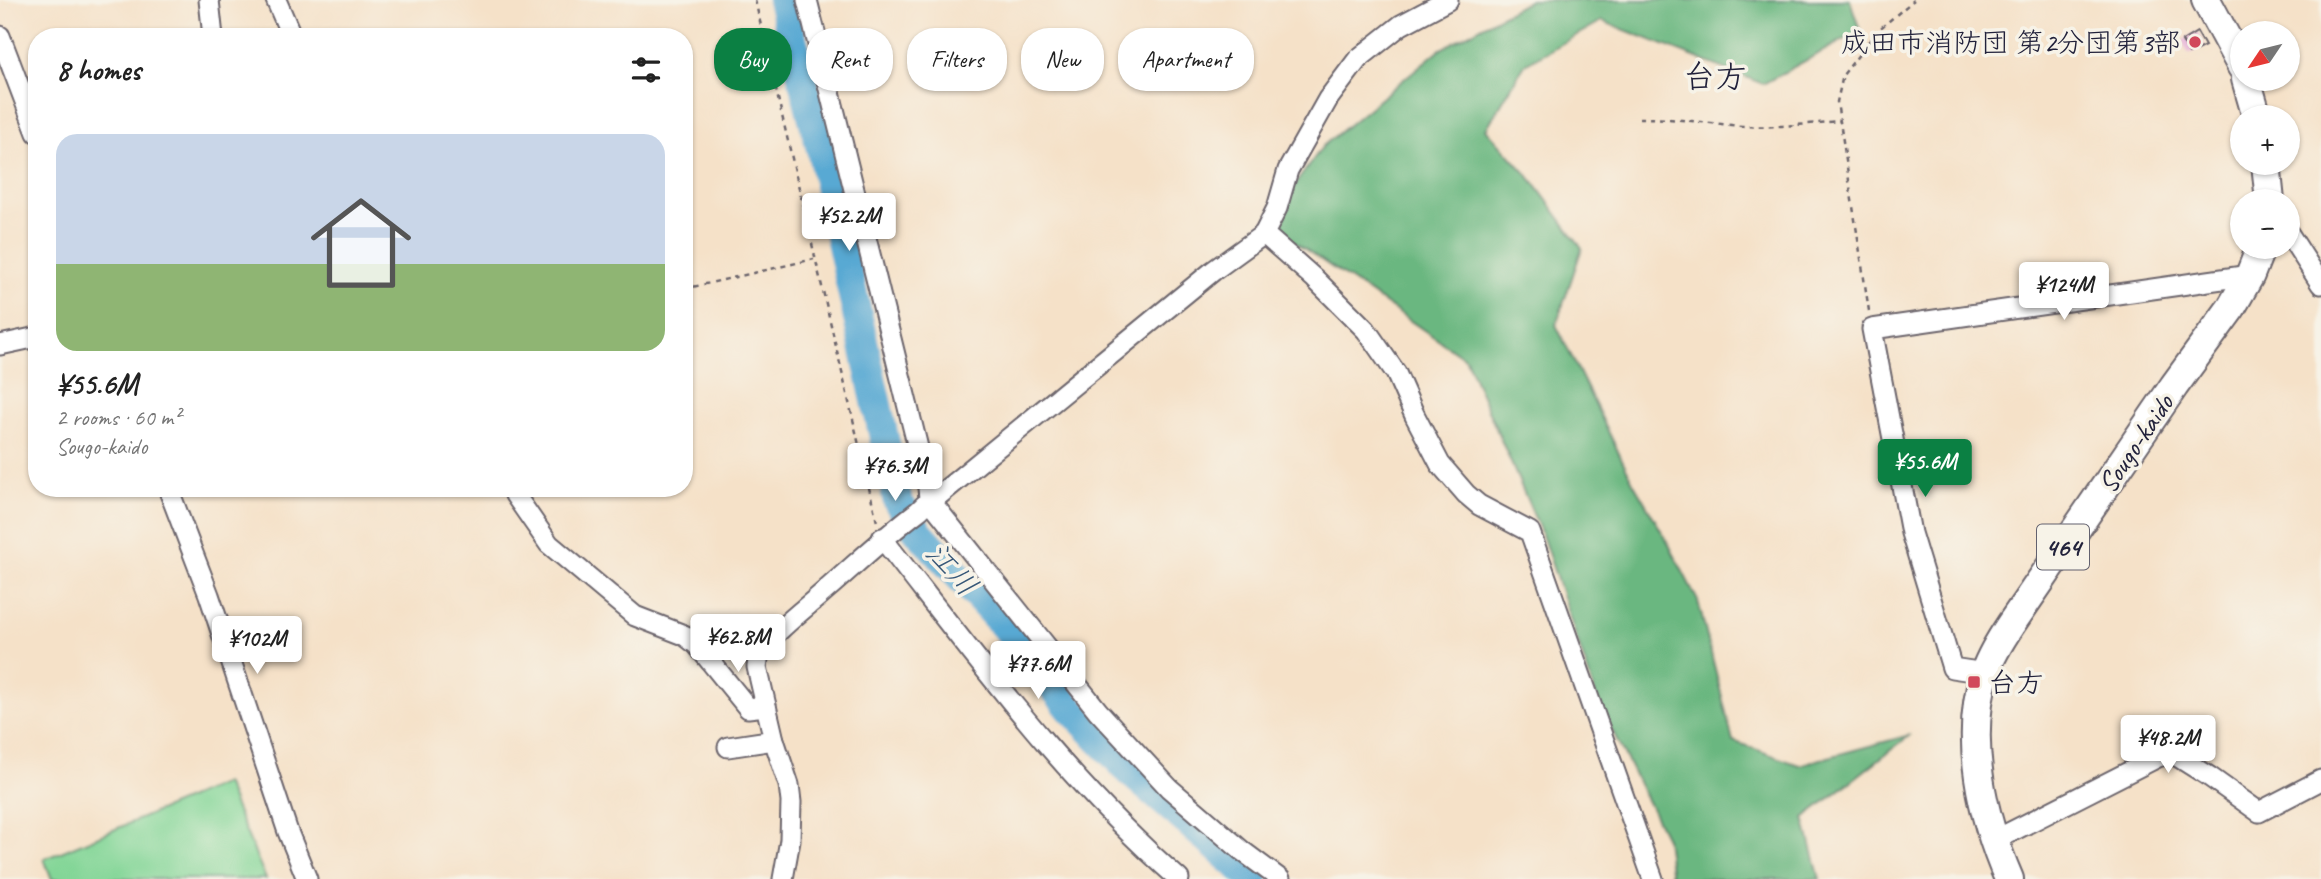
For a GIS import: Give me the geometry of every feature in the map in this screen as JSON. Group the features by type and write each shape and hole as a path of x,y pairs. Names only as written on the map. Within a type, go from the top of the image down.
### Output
{"highway":[{"path":"2206,0 2230,45"},
{"name":"Sougo-kaido","path":"2009,879 1993,841 1981,791 1977,744 1985,673 1994,651 2011,624 2174,386 2231,308 2256,259"}],"street":[{"path":"209,0 212,28"},
{"path":"276,0 288,28"},
{"path":"807,0 927,502 1098,711 1169,788 1241,850 1280,879"},
{"path":"783,879 790,841 791,803 789,785 774,740 757,667 759,655 766,645 797,613 825,592 886,535 938,496 1213,271 1264,234 1277,208 1288,170 1328,99 1358,59 1401,24 1448,0"},
{"path":"0,36 28,109"},
{"path":"1264,234 1315,279 1366,330 1396,373 1440,464 1466,494 1479,505 1530,532 1653,879"},
{"path":"2300,251 2321,284"},
{"path":"1985,673 1952,668 1911,533 1872,329 2250,275"},
{"path":"0,345 28,339"},
{"path":"171,497 209,595 288,832 307,879"},
{"path":"516,497 550,544 635,616 684,635 698,645 748,708 766,706"},
{"path":"886,535 1008,698 1093,796 1179,879"},
{"path":"728,747 774,740"},
{"path":"1993,841 2158,757 2172,753 2259,813 2321,780"}],"path":[{"path":"755,0 870,499 886,535"},
{"path":"1872,329 1837,102 1843,75 1877,31 1914,0"},
{"path":"1639,118 1675,118 1742,126 1784,127 1840,121"},
{"path":"693,287 815,259"}],"green space":[{"path":"1530,0 1850,0 1860,31 1763,84 1602,21 1525,64 1486,129 1531,179 1582,248 1556,325 1633,482 1698,601 1733,741 1799,765 1910,735 1804,818 1820,879 1671,879 1666,838 1598,702 1541,532 1466,359 1267,223 1323,146 1439,50"},
{"path":"225,783 266,879 52,879 44,859"}],"building":[{"path":"2197,32 2205,46 2189,54 2182,41"}],"waterway":[{"name":"江川","path":"782,0 822,153 898,502 917,530 1006,628 1071,709 1131,773 1253,879"}],"place":[{"name":"成田市消防団 第2分団第3部","path":"2195,42"},
{"name":"台方","path":"1974,682"}],"district":[{"name":"台方","path":"1715,76"}]}
